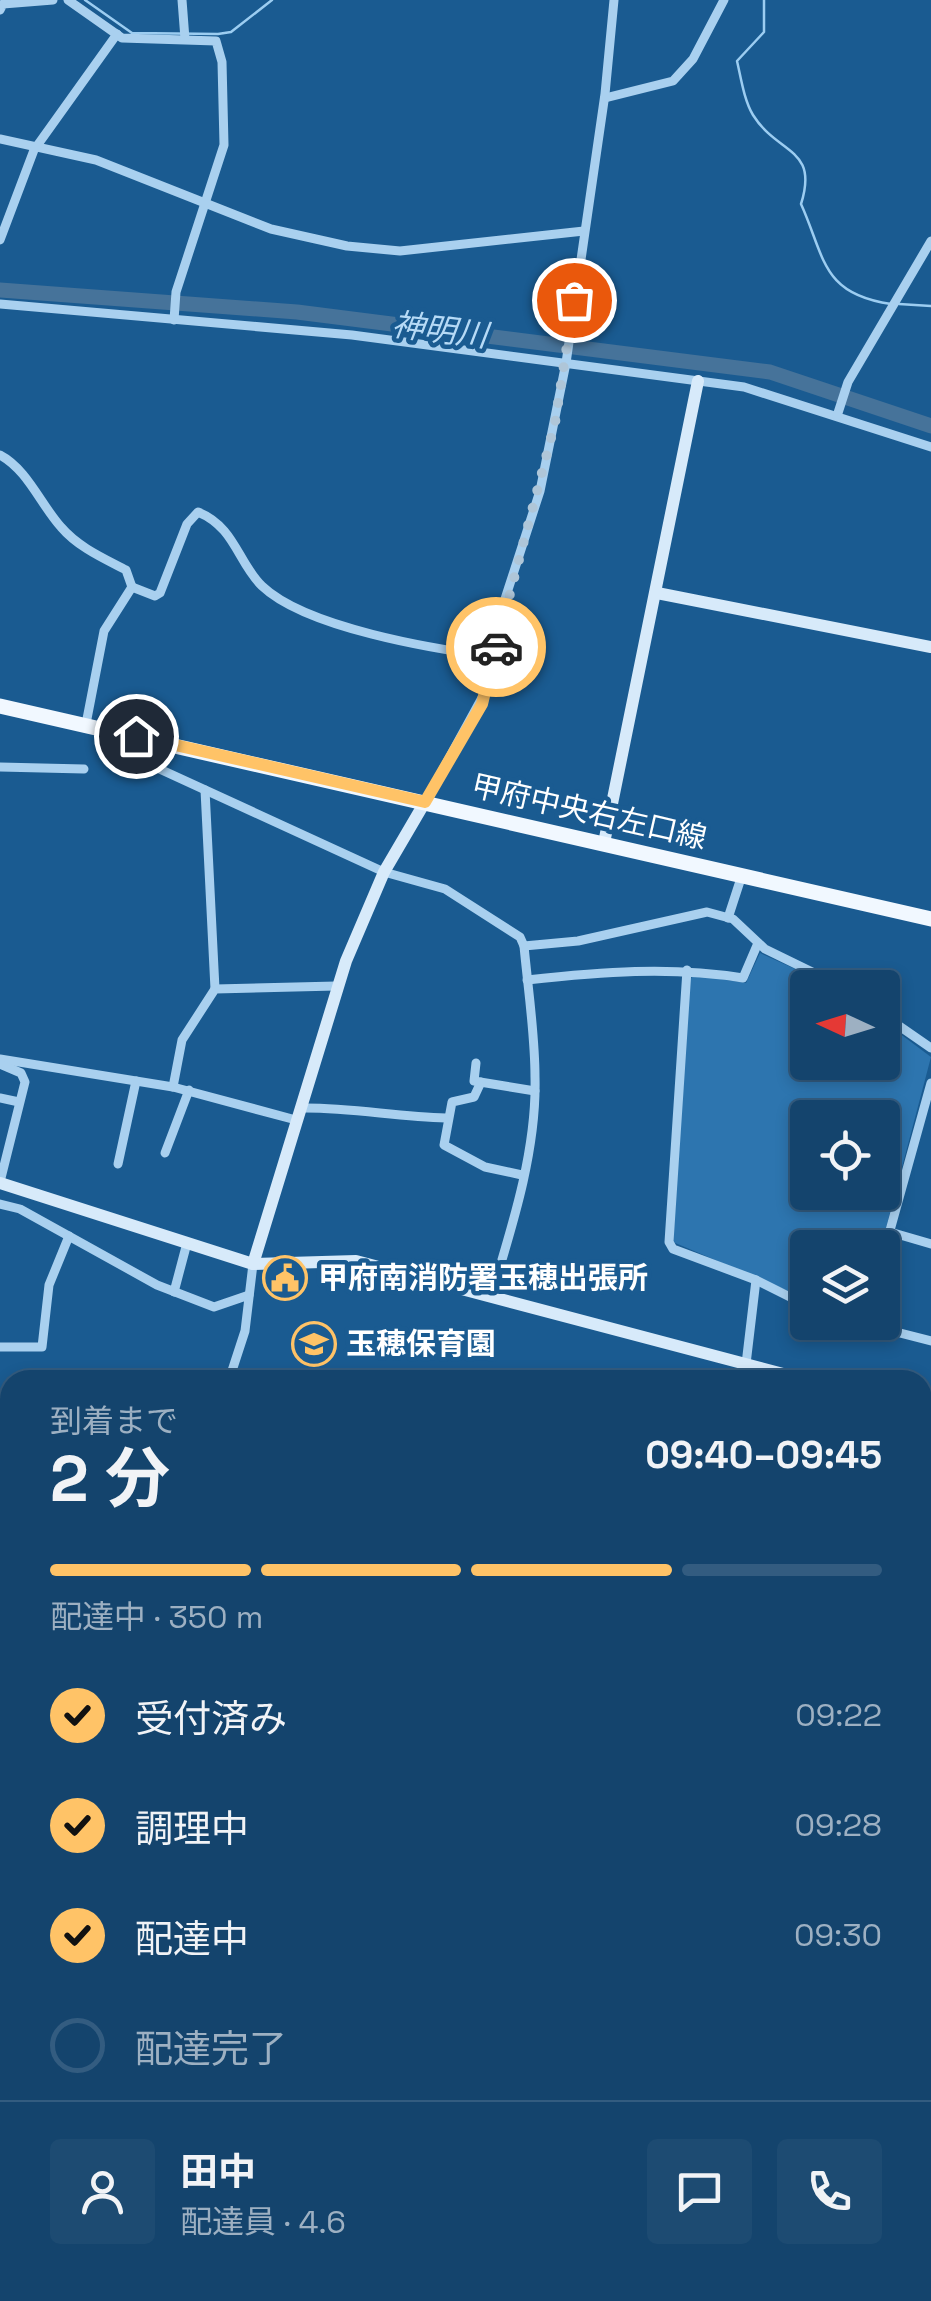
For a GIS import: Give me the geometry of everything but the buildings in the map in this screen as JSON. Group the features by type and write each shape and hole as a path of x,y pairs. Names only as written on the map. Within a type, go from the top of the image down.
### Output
{"main road":[{"name":"甲府中央右左口線","path":"0,705 931,919"}],"street":[{"path":"0,10 3,4 53,0"},
{"path":"68,0 117,34 135,41 216,41 222,62 226,127 176,294 174,316"},
{"path":"182,0 185,39"},
{"path":"232,1370 241,1348 253,1264 336,986 384,872 482,704 505,599 540,491 566,360 605,98 614,0"},
{"path":"605,98 673,81 684,72 724,0"},
{"path":"0,240 34,150 117,34"},
{"path":"0,139 34,150 96,160 271,229 375,250 429,249 584,231"},
{"path":"838,412 848,382 931,240"},
{"path":"0,304 174,316 566,360 756,390 838,412 931,448"},
{"path":"604,843 698,381"},
{"path":"0,455 24,478 59,526 88,550 126,570 132,587 155,596 160,593 186,524 198,512 236,543 262,586 290,603 424,647 494,657"},
{"path":"86,724 104,631 132,587"},
{"path":"657,593 931,646"},
{"path":"136,736 142,761 384,872 445,890 520,938 524,946 535,1091 522,1175 491,1296"},
{"path":"0,767 84,769"},
{"path":"173,1086 182,1040 214,989 205,790"},
{"path":"728,918 742,875"},
{"path":"524,946 578,941 696,912 728,918 758,943 811,970"},
{"path":"527,980 686,970 743,978 758,943"},
{"path":"686,970 669,1242 672,1249 790,1297"},
{"path":"214,989 336,986"},
{"path":"900,1026 930,1046"},
{"path":"0,1061 173,1086 298,1114 361,1107 393,1117 446,1118"},
{"path":"0,1061 21,1073 25,1082 4,1143 0,1182 253,1264 356,1261 768,1370"},
{"path":"476,1063 474,1081 535,1091"},
{"path":"118,1164 136,1080"},
{"path":"481,1082 474,1098 452,1102 444,1145 484,1167 522,1175"},
{"path":"891,1230 931,1083"},
{"path":"165,1152 189,1090"},
{"path":"0,1098 19,1102"},
{"path":"0,1204 20,1209 174,1292 214,1307 249,1295"},
{"path":"900,1235 931,1244"},
{"path":"0,1347 42,1347 49,1285 69,1236"},
{"path":"174,1292 187,1243"},
{"path":"744,1370 756,1280"},
{"path":"900,1333 931,1341"}],"shaded area":[{"path":"760,953 798,970 790,970 790,1080 900,1080 900,1034 931,1057 900,1175 900,1100 790,1100 790,1210 891,1210 885,1230 790,1230 790,1292 673,1242 690,979 695,975 746,983"}],"waterway":[{"path":"85,0 132,33 218,34 231,32 272,0"},
{"path":"764,0 764,32 737,61 750,109 763,128 800,161 805,172 801,204 829,270 851,292 891,304"},
{"name":"神明川","path":"0,290 297,312 770,372 931,426"},
{"path":"899,304 931,306"}],"way so far":[{"path":"496,647 505,599 540,491 566,363 574,300"}],"place":[{"name":"甲府南消防署玉穂出張所","path":"285,1278"},
{"name":"玉穂保育園","path":"314,1344"}],"route":[{"path":"136,736 425,802 482,704 496,647"}]}
